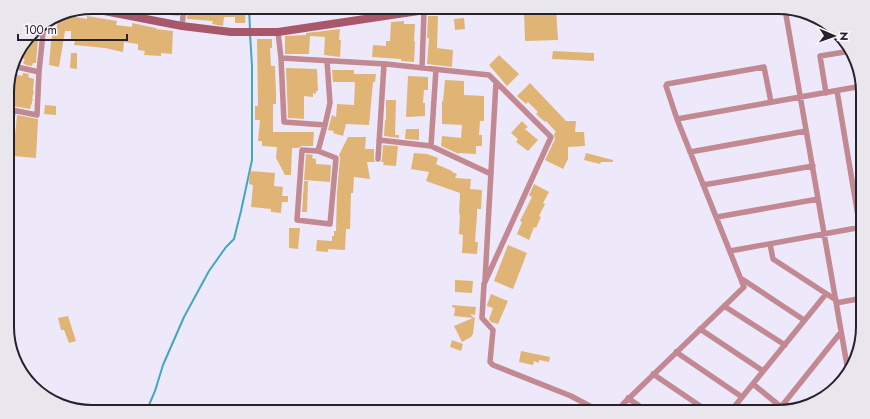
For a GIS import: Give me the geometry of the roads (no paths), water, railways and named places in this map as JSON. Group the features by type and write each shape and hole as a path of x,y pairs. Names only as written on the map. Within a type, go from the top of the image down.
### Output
{"main road":[{"path":"120,14 182,26 231,32 278,32 402,14"}],"street":[{"path":"182,26 183,14"},
{"path":"422,68 424,14"},
{"path":"786,15 847,364"},
{"path":"14,111 37,115 43,31"},
{"path":"278,32 281,58 284,122 325,125"},
{"path":"826,93 820,56 845,52"},
{"path":"281,58 384,64 489,75 551,136 484,284"},
{"path":"318,151 330,103 327,61"},
{"path":"378,159 384,64"},
{"path":"18,67 39,72"},
{"path":"623,404 744,286 677,119 667,89 667,84 764,67 771,102"},
{"path":"431,146 436,69"},
{"path":"496,82 482,318 493,330 490,362 493,365 572,396 588,405"},
{"path":"677,119 856,87"},
{"path":"837,91 856,195"},
{"path":"690,152 806,131"},
{"path":"379,140 431,146 491,174"},
{"path":"302,150 318,151 336,158 330,224 297,220 302,150"},
{"path":"703,185 812,166"},
{"path":"716,217 818,199"},
{"path":"730,252 856,229"},
{"path":"770,244 773,259 836,302 856,299"},
{"path":"741,279 804,320"},
{"path":"736,405 826,294"},
{"path":"724,306 785,345"},
{"path":"700,329 763,371"},
{"path":"783,405 841,332"},
{"path":"676,352 742,397"},
{"path":"653,374 699,405"},
{"path":"753,384 779,405"},
{"path":"628,398 638,405"}],"waterway":[{"path":"249,14 250,30"},
{"path":"149,405 163,365 184,317 209,271 226,247 234,239 252,160 252,66 250,34"}]}
